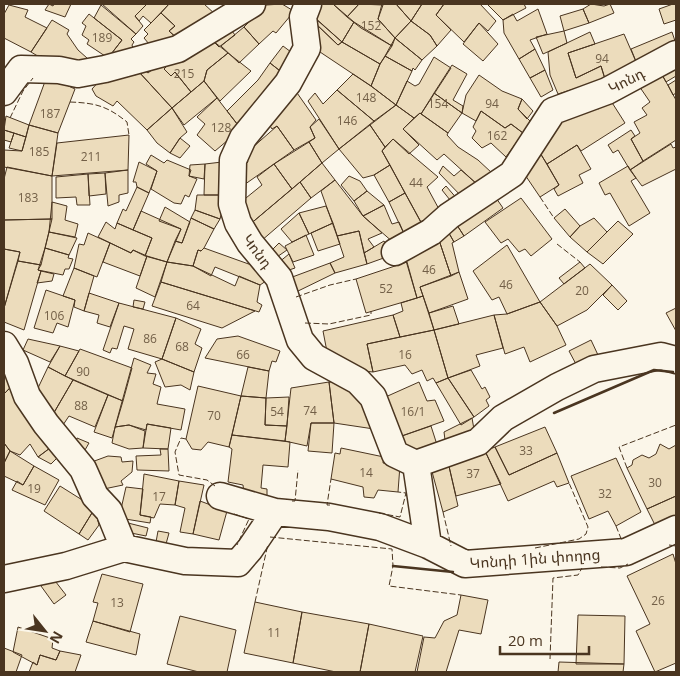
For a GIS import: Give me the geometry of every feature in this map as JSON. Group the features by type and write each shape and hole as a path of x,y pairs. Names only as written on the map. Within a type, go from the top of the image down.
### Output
{"street":[{"path":"4,92 21,69 59,70 78,74 105,69 178,49 252,4"},
{"name":"Կոնդ","path":"308,4 303,17 307,48 288,83 243,138 233,160 232,204 238,223 250,243 279,278 300,340 314,357 358,381 373,397 395,454 416,464"},
{"name":"Կոնդ","path":"395,252 431,232 449,216 512,174 553,111 607,91 676,54"},
{"path":"4,345 15,363 27,396 46,424 83,469 95,496 109,511 124,548"},
{"path":"428,545 416,464 478,442 503,418 557,387 594,369 661,356 676,360"},
{"name":"Կոնդի 1ին փողոց","path":"220,496 275,512 328,517 380,527 428,545 465,564 543,560 626,552 676,529"},
{"path":"4,579 66,566 124,548 185,561 238,563 275,512"}],"building":[{"path":"49,4 53,6 54,4 71,4 65,17 45,10"},
{"path":"102,4 147,4 135,16 143,26 136,34"},
{"path":"147,4 169,4 151,23 143,16 139,21 135,16"},
{"path":"169,4 204,4 216,15 179,40 169,31 175,26 161,13"},
{"path":"282,4 292,10 291,15 276,33 273,31 259,44 244,27 266,5"},
{"path":"320,4 333,4 354,22 342,42 312,15"},
{"path":"333,4 359,4 347,17"},
{"path":"359,4 383,5 378,19 395,38 392,46 361,28 347,17"},
{"path":"382,4 396,4 411,21 395,38 378,19"},
{"path":"396,4 422,4 411,21"},
{"path":"422,4 444,4 436,15 451,30 437,46 430,35 411,21"},
{"path":"444,4 480,4 496,21 488,31 479,23 464,42 436,15"},
{"path":"487,4 524,4 526,8 503,20"},
{"path":"591,4 604,6 610,4 614,13 589,23 583,9"},
{"path":"676,4 676,20 664,24 659,9"},
{"path":"9,5 28,10 25,17 47,28 31,52 4,38 4,14"},
{"path":"101,5 136,34 131,39 134,42 132,45 135,55 108,58 122,40 94,18"},
{"path":"538,9 547,34 530,40 535,49 519,59 504,33 503,20 513,14 517,21"},
{"path":"583,9 589,23 564,31 560,16"},
{"path":"161,13 175,26 169,31 179,40 149,44 144,38 148,34 144,30"},
{"path":"89,14 122,40 108,58 87,44 89,40 82,35 86,26 82,23"},
{"path":"52,20 69,30 67,34 78,50 87,58 84,64 41,58 31,52"},
{"path":"317,20 342,42 338,45 315,23"},
{"path":"411,21 430,35 437,46 422,60 395,38"},
{"path":"354,22 392,46 380,64 342,42"},
{"path":"315,23 338,45 342,42 380,64 371,86 317,50"},
{"path":"479,23 498,44 483,61 463,44"},
{"path":"229,27 235,35 219,47 212,40"},
{"path":"244,27 259,44 239,63 221,46"},
{"path":"564,31 567,43 543,54 536,37"},
{"path":"590,32 595,44 568,53 576,78 601,66 605,79 558,94 550,75 548,52"},
{"path":"672,32 675,41 637,64 631,49"},
{"path":"624,34 637,64 605,79 601,66 576,78 568,53"},
{"path":"395,38 422,60 415,70 413,68 412,71 385,56"},
{"path":"212,40 228,53 207,70 204,81 191,92 175,72 171,76 164,69 169,64"},
{"path":"283,46 291,52 284,74 270,63"},
{"path":"535,49 545,70 530,78 519,59"},
{"path":"228,53 251,71 220,101 204,81 207,70"},
{"path":"385,56 412,71 396,105 371,86"},
{"path":"434,57 451,68 421,114 414,118 396,105 407,81 415,86 419,84"},
{"path":"676,62 676,76 666,82 660,71"},
{"path":"270,63 284,74 241,129 227,111 258,80"},
{"path":"169,64 164,69 171,76 175,72 191,92 172,108 139,72 143,69 148,73 157,66"},
{"path":"452,65 467,74 453,100 463,106 462,113 434,93"},
{"path":"130,69 135,75 139,72 172,108 147,130 117,101 113,106 96,96 92,89 102,78"},
{"path":"545,70 553,90 541,97 530,78"},
{"path":"660,71 676,100 676,140 643,161 631,139 640,133 634,122 647,115 642,108 650,102 637,83"},
{"path":"353,74 396,105 374,121 337,90"},
{"path":"479,75 502,91 522,99 518,109 531,122 523,133 511,124 505,128 481,111 476,121 462,113 466,95"},
{"path":"47,76 75,89 58,133 29,125"},
{"path":"676,80 676,93 673,95 668,85"},
{"path":"204,81 217,98 184,125 172,108"},
{"path":"295,90 316,120 310,127 315,138 294,150 277,126 272,129 267,121"},
{"path":"337,90 374,121 339,149 308,101 315,93 323,104"},
{"path":"434,93 462,113 448,133 421,114"},
{"path":"217,98 241,129 215,151 197,135 205,124 197,117"},
{"path":"522,99 533,111 527,119 518,109"},
{"path":"593,101 598,109 611,101 625,123 581,151 577,145 547,164 535,145 550,127"},
{"path":"396,105 414,118 403,129 419,145 409,154 393,139 385,147 370,125"},
{"path":"172,108 187,132 180,138 170,153 157,143 147,130"},
{"path":"481,111 505,128 511,124 523,133 506,157 491,143 482,148 472,138 476,131 473,127"},
{"path":"420,113 448,133 447,135 458,147 478,160 492,173 478,185 444,154 437,160 403,129"},
{"path":"6,116 29,125 26,137 4,130"},
{"path":"319,119 339,149 322,163 309,142 315,138 310,127"},
{"path":"29,125 58,133 52,176 4,167 4,150 22,151"},
{"path":"370,125 385,147 382,151 390,165 374,175 363,178 339,149"},
{"path":"277,126 294,150 241,187 239,170 248,162 244,155"},
{"path":"4,130 14,133 11,142 4,140"},
{"path":"631,130 635,136 631,139 643,161 630,170 618,150 613,153 608,145"},
{"path":"14,133 26,137 22,151 9,148"},
{"path":"129,135 128,170 52,176 57,143"},
{"path":"180,138 190,146 180,158 170,153"},
{"path":"393,139 438,177 427,187 440,211 421,222 382,151"},
{"path":"309,142 322,163 292,189 274,164"},
{"path":"671,144 673,148 676,147 676,169 642,186 630,170"},
{"path":"577,145 591,169 579,175 583,183 558,196 554,189 559,185 547,164"},
{"path":"539,151 559,185 540,197 521,169"},
{"path":"151,155 164,163 167,160 191,170 189,176 197,179 189,197 185,195 181,204 174,203 151,189 157,171 146,164"},
{"path":"139,162 157,171 149,193 137,187 136,182 133,182"},
{"path":"222,162 223,195 204,195 205,164"},
{"path":"322,163 335,180 311,198 300,182"},
{"path":"205,164 204,179 189,176 190,165"},
{"path":"274,164 292,189 248,226 241,202 262,185 257,177"},
{"path":"390,165 405,193 389,202 374,175"},
{"path":"443,166 454,176 461,170 478,185 463,198 439,173"},
{"path":"628,166 636,178 631,181 650,213 629,226 610,193 605,195 599,183"},
{"path":"7,167 52,176 52,219 4,220 4,179"},
{"path":"128,170 128,193 119,195 119,202 108,206 105,173"},
{"path":"105,173 106,194 89,196 88,174"},
{"path":"88,174 90,205 77,205 76,197 56,198 56,177"},
{"path":"349,176 360,181 367,191 354,201 341,185"},
{"path":"335,180 363,216 382,233 368,239 374,247 364,253 359,231 337,236 321,191"},
{"path":"300,182 311,198 261,241 248,226"},
{"path":"446,186 459,201 454,205 442,190"},
{"path":"137,187 149,193 133,230 117,223 123,209 126,211"},
{"path":"367,191 384,205 363,216 354,201"},
{"path":"405,193 424,228 406,238 389,202"},
{"path":"197,195 223,195 224,203 220,219 195,210"},
{"path":"494,195 503,208 464,236 455,222"},
{"path":"521,198 552,239 531,256 525,249 519,252 508,239 501,243 485,222"},
{"path":"52,202 67,206 65,220 78,224 75,237 49,232"},
{"path":"384,205 392,224 399,222 406,238 394,243 363,216"},
{"path":"326,206 333,223 309,234 299,213"},
{"path":"165,207 190,222 182,243 175,241 181,229 159,221"},
{"path":"565,209 580,226 570,237 554,218"},
{"path":"195,210 220,219 214,229 191,218"},
{"path":"141,211 181,229 167,262 145,256 152,238 133,230"},
{"path":"299,213 309,234 292,242 281,229"},
{"path":"191,218 214,229 204,248 201,251 198,250 193,266 167,262 175,241 182,243"},
{"path":"594,218 607,232 587,252 570,237 580,226"},
{"path":"52,219 41,265 18,261 20,252 4,249 4,220"},
{"path":"618,221 633,234 603,264 587,252"},
{"path":"106,222 115,229 117,223 152,238 145,256 133,250 131,253 98,237"},
{"path":"455,222 464,236 454,242 446,228"},
{"path":"333,223 340,244 318,251 311,233"},
{"path":"446,228 454,242 452,243 459,272 451,276 439,240"},
{"path":"359,231 367,264 335,273 330,263 344,257 337,236"},
{"path":"49,232 77,238 69,255 45,248"},
{"path":"88,233 110,243 97,277 74,268 79,244 84,245"},
{"path":"306,235 314,255 293,262 285,246"},
{"path":"439,240 451,276 420,287 423,296 417,298 404,254"},
{"path":"384,241 392,255 367,264 364,253"},
{"path":"110,243 131,253 133,250 147,256 140,276 103,262"},
{"path":"279,243 287,250 274,259 269,253"},
{"path":"507,245 540,302 507,314 499,297 492,300 473,271"},
{"path":"45,248 69,255 68,258 73,259 69,269 65,269 63,275 38,270"},
{"path":"204,248 257,267 266,281 260,285 215,267 211,276 193,266 198,250 201,251"},
{"path":"4,249 20,252 4,308"},
{"path":"289,254 295,268 283,272 278,263"},
{"path":"147,256 167,262 155,297 136,288"},
{"path":"18,261 41,265 38,270 41,271 24,330 4,322 4,308"},
{"path":"167,262 193,266 235,286 239,276 260,285 257,302 262,305 259,312 161,282"},
{"path":"407,262 417,298 366,313 356,279"},
{"path":"580,262 585,268 564,284 559,278"},
{"path":"330,263 335,273 294,293 287,279"},
{"path":"590,264 612,285 587,310 557,326 540,302"},
{"path":"74,268 94,276 84,311 74,307 75,300 63,296"},
{"path":"41,271 54,274 52,281 37,283"},
{"path":"459,272 468,299 429,313 420,287"},
{"path":"161,282 255,311 222,328 152,306"},
{"path":"612,285 627,301 618,310 603,295"},
{"path":"46,290 75,300 68,327 57,323 53,333 34,328"},
{"path":"89,293 119,303 110,327 97,323 99,315 84,311"},
{"path":"423,296 434,330 400,337 393,315 403,311 401,303"},
{"path":"134,300 145,302 143,309 133,307"},
{"path":"540,302 557,326 566,345 530,362 524,347 505,354 494,315 507,314"},
{"path":"119,303 176,318 162,359 128,349 134,329 124,326 117,349 112,348 110,353 103,350"},
{"path":"453,306 459,324 434,330 429,313"},
{"path":"676,308 676,331 666,313"},
{"path":"393,315 400,337 367,344 373,372 345,369 328,357 323,331"},
{"path":"494,315 503,348 476,355 480,366 448,378 434,330"},
{"path":"176,318 201,329 195,344 202,348 194,372 162,359"},
{"path":"434,330 448,378 436,383 433,378 427,381 422,370 412,374 405,365 373,372 367,344"},
{"path":"238,336 280,351 276,362 272,361 269,371 205,358 217,339"},
{"path":"28,339 60,346 50,362 23,350"},
{"path":"591,340 598,355 577,366 569,351"},
{"path":"60,346 79,351 65,376 48,367"},
{"path":"80,349 132,368 123,401 65,376"},
{"path":"134,358 151,365 147,373 156,374 153,384 161,387 157,404 185,409 181,430 147,424 146,430 129,425 115,427"},
{"path":"4,359 17,380 4,394"},
{"path":"162,359 194,372 190,390 181,385 165,387 155,362"},
{"path":"48,367 73,380 52,416 32,384 38,388"},
{"path":"248,367 269,371 266,398 241,396"},
{"path":"471,370 482,389 485,387 490,397 486,400 489,406 474,417 448,378"},
{"path":"448,378 474,417 461,425 436,383"},
{"path":"73,380 108,395 95,427 69,416 59,431 52,416"},
{"path":"329,382 334,423 311,423 307,446 285,441 291,388"},
{"path":"329,382 352,382 374,429 334,423"},
{"path":"419,382 427,401 435,400 444,421 396,438 381,399"},
{"path":"15,383 54,445 38,457 30,444 20,455 10,451 4,443 4,394"},
{"path":"198,386 241,396 229,447 208,442 201,450 192,449 186,439"},
{"path":"108,395 123,401 112,438 94,432"},
{"path":"241,396 266,398 265,425 287,426 285,441 232,435"},
{"path":"289,397 287,426 265,425 266,398"},
{"path":"472,418 475,435 446,448 444,432"},
{"path":"311,423 334,423 332,453 308,451"},
{"path":"147,424 171,428 168,449 143,448"},
{"path":"129,425 145,431 143,448 129,449 112,443 115,427"},
{"path":"431,426 439,451 406,454 396,438"},
{"path":"545,427 557,453 509,475 495,447"},
{"path":"232,435 290,442 288,467 263,465 261,488 267,489 267,498 244,493 243,485 228,482 232,449 229,447"},
{"path":"77,438 89,443 81,457 74,448"},
{"path":"4,443 10,451 4,463"},
{"path":"660,444 669,449 676,445 676,496 647,509 627,468 632,465 633,460 642,455 649,458 656,454"},
{"path":"54,445 62,453 51,464 38,457"},
{"path":"495,447 509,475 557,453 569,483 557,487 554,481 508,501 485,451"},
{"path":"341,448 384,457 383,463 400,465 398,492 378,490 374,498 364,497 363,487 331,479 335,453 340,454"},
{"path":"160,449 168,449 169,471 137,470 136,456 161,455"},
{"path":"10,451 34,466 23,485 4,476 4,463"},
{"path":"485,451 501,484 456,496 448,462"},
{"path":"108,456 121,457 122,462 133,461 132,472 121,481 123,485 99,490 89,463"},
{"path":"616,458 641,512 616,526 608,511 589,519 571,476"},
{"path":"448,462 458,506 443,512 431,468"},
{"path":"34,466 59,480 45,505 12,490 17,481 23,485"},
{"path":"144,474 179,481 175,505 160,504 154,518 140,515"},
{"path":"179,481 204,485 193,534 180,532 185,508 175,505"},
{"path":"60,486 95,508 79,534 44,511"},
{"path":"126,487 143,489 140,515 151,517 150,523 119,518"},
{"path":"676,496 676,516 655,525 647,509"},
{"path":"200,501 227,511 219,540 193,534"},
{"path":"95,508 99,525 88,540 79,534"},
{"path":"128,523 148,528 146,536 126,532"},
{"path":"158,531 169,533 166,544 156,542"},
{"path":"673,554 676,564 676,663 655,672 636,631 650,624 627,576"},
{"path":"102,574 143,584 130,632 93,621 98,603 93,602"},
{"path":"52,577 66,595 54,604 41,586"},
{"path":"461,595 488,600 481,634 459,630 446,672 417,672 424,637 435,638 444,621 457,615"},
{"path":"255,602 302,612 293,663 244,653"},
{"path":"302,612 369,624 360,672 336,672 293,663"},
{"path":"578,615 625,616 624,664 576,664"},
{"path":"180,616 236,630 227,672 199,672 167,664"},
{"path":"93,621 140,634 136,655 86,642"},
{"path":"369,624 423,636 415,672 360,672"},
{"path":"18,627 53,639 52,648 60,651 56,660 40,655 37,665 13,652"},
{"path":"4,648 22,655 16,672 4,672"},
{"path":"60,651 81,655 75,672 29,672 33,662 37,665 40,655 56,660"},
{"path":"559,662 624,664 623,672 558,672"}],"fence":[{"path":"10,118 23,91 33,78"},
{"path":"70,102 101,106 113,112 127,122 129,135"},
{"path":"540,197 554,218"},
{"path":"557,244 580,262"},
{"path":"296,297 330,285 356,279"},
{"path":"305,323 329,324 371,315 371,311"},
{"path":"627,468 619,447 676,425"},
{"path":"186,439 181,438 175,452 179,475 207,480 215,486"},
{"path":"292,501 295,501 298,470"},
{"path":"330,505 327,505 331,479"},
{"path":"535,548 579,539 586,534 588,527 569,483"},
{"path":"379,513 400,517 406,493 398,492"},
{"path":"443,512 451,546"},
{"path":"234,514 249,519 237,545"},
{"path":"616,526 622,541"},
{"path":"270,537 392,549 393,566 389,586 461,595"},
{"path":"255,602 268,544"},
{"path":"669,545 676,546"},
{"path":"601,567 620,568 628,564"},
{"path":"550,659 553,578 578,575 582,568"}],"wall":[{"path":"554,413 654,370 673,372"},
{"path":"393,566 453,572"}]}
